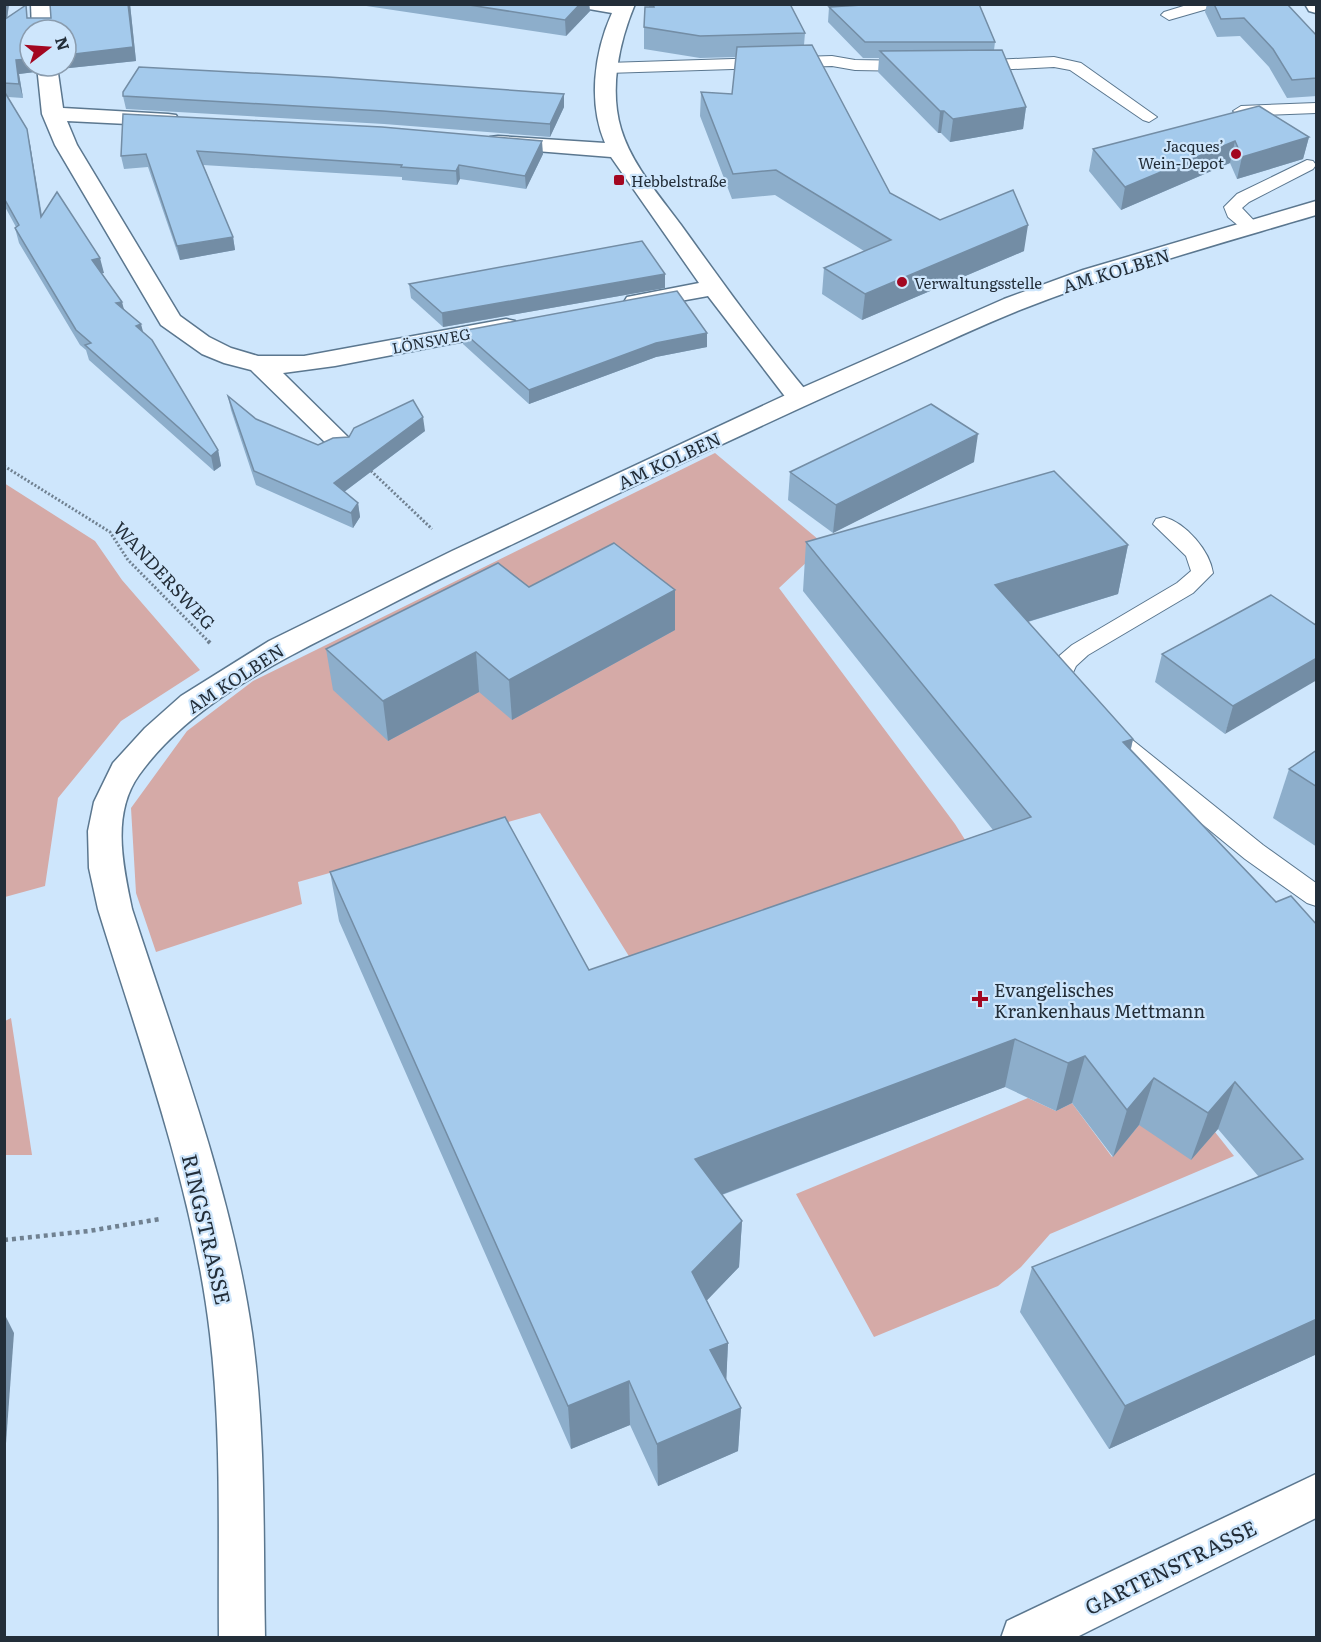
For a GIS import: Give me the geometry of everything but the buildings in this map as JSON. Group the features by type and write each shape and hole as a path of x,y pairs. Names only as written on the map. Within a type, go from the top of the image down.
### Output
{"street":[{"path":"590,4 625,7 607,68 605,111 618,151 771,366 799,398"},
{"name":"LÖNSWEG","path":"48,78 53,114 66,145 170,320 192,338 217,353 259,364 331,359 530,322"},
{"path":"53,114 183,121"},
{"path":"475,140 618,151"},
{"name":"AM KOLBEN","path":"105,831 110,802 124,771 156,736 192,703 238,672 280,648 462,557 799,398 1013,304 1091,275 1317,208"},
{"path":"611,307 714,288"},
{"name":"LÖNSWEG","path":"259,364 341,443"},
{"name":"RINGSTRASSE","path":"105,831 106,868 115,909 188,1137 208,1210 231,1334 240,1444 242,1638"},
{"name":"GARTENSTRASSE","path":"1036,1635 1317,1495"}],"lane":[{"path":"1169,15 1209,4"},
{"path":"607,68 832,62 855,65 925,66"},
{"path":"960,66 1054,62 1075,66 1149,117"},
{"path":"1241,111 1317,108"},
{"path":"1252,228 1234,213 1233,207 1243,198 1306,165"},
{"path":"1164,524 1197,555 1202,566 1202,573 1185,588 1080,650 1066,662 1058,679 1059,684 1062,691 1088,717 1254,852 1317,896"}],"path":[{"path":"341,443 462,557"},
{"name":"WANDERSWEG","path":"4,466 110,532 128,560 238,672"},
{"path":"4,1240 89,1231 208,1210"}],"shaded area":[{"path":"715,453 825,545 779,588 955,824 976,857 640,974 540,813 298,882 302,904 156,952 136,893 131,808 187,731 253,681"},
{"path":"4,483 95,541 122,580 200,670 121,721 58,798 45,886 5,897"},
{"path":"11,1018 32,1155 5,1155 5,1021"},
{"path":"1028,1098 1056,1111 1072,1103 1112,1157 1139,1125 1215,1132 1234,1156 1050,1234 1021,1267 998,1286 874,1337 796,1194"}],"place":[{"name":"Jacques’ Wein-Depot","path":"1236,154"},
{"name":"Hebbelstraße","path":"619,180"},
{"name":"Verwaltungsstelle","path":"902,282"},
{"name":"Evangelisches Krankenhaus Mettmann","path":"980,999"}]}
